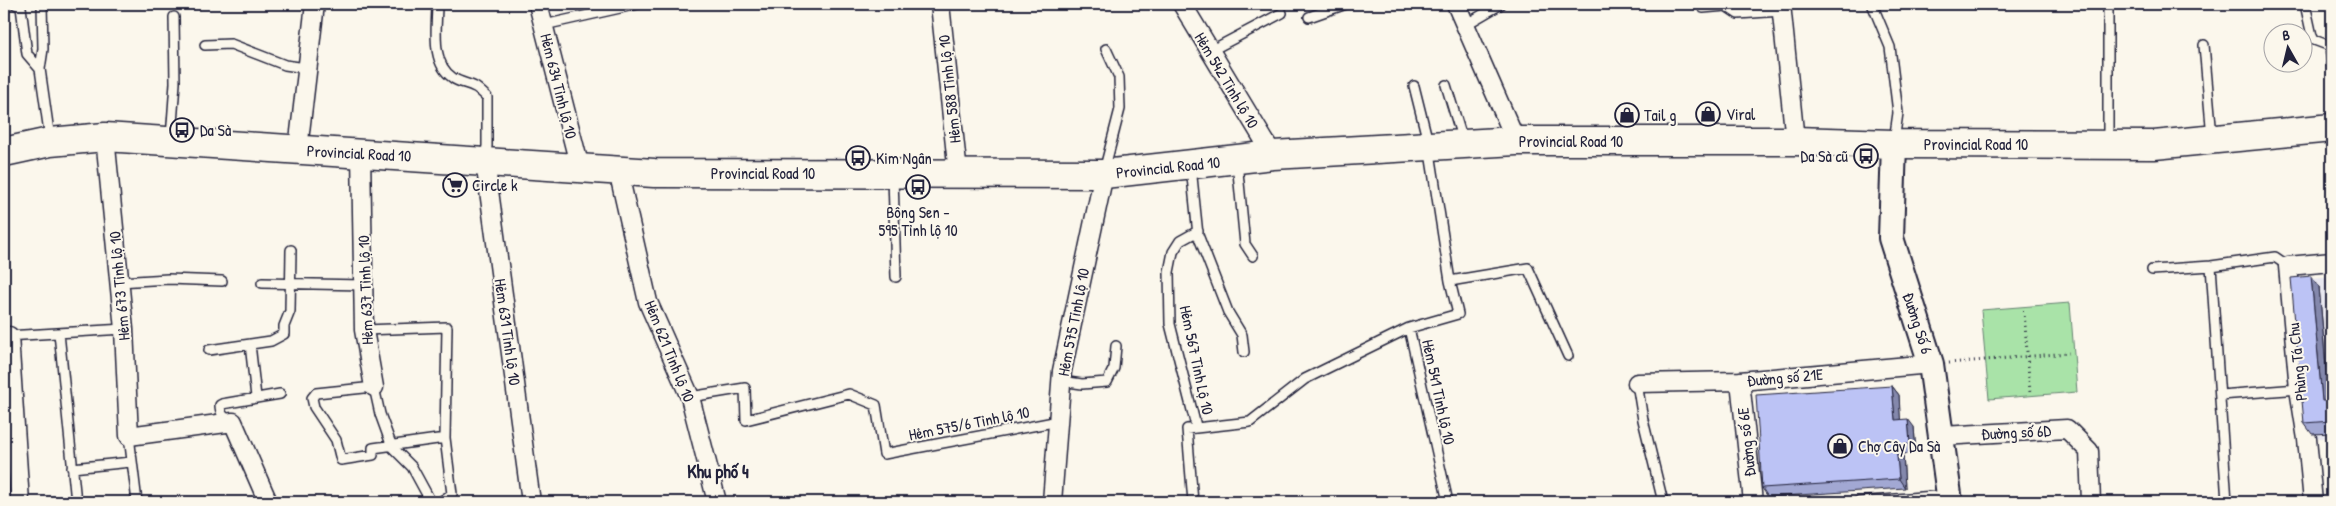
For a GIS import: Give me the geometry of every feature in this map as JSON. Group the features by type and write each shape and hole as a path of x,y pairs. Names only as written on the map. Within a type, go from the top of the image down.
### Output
{"main road":[{"name":"Provincial Road 10","path":"4,152 50,142 105,137 618,170 892,174 1104,174 1272,155 1516,141 1795,141 1894,144 2154,145 2332,128"}],"street":[{"path":"298,149 315,4"},
{"name":"Hẻm 634 Tỉnh lộ 10","path":"538,4 580,168"},
{"name":"Hẻm 588 Tỉnh lộ 10","path":"940,4 958,174"},
{"name":"Hẻm 542 Tỉnh lộ 10","path":"1182,4 1272,155"},
{"path":"1456,4 1516,141"},
{"path":"1782,7 1795,141"},
{"name":"Hẻm 673 Tỉnh lộ 10","path":"105,137 124,329 129,436"},
{"name":"Đường Số 6","path":"1894,144 1891,238 1931,364 1950,499"},
{"name":"Hẻm 637 Tỉnh lộ 10","path":"361,152 364,330 374,387"},
{"name":"Hẻm 631 Tỉnh lộ 10","path":"484,161 531,502"},
{"name":"Hẻm 621 Tỉnh lộ 10","path":"618,170 648,302 690,396 717,502"},
{"name":"Hẻm 575 Tỉnh lộ 10","path":"1052,502 1061,381 1104,174"},
{"path":"2288,266 2332,262"},
{"name":"Phùng Tá Chu","path":"2288,266 2299,389 2307,438 2313,502"},
{"path":"6,336 20,502"},
{"name":"Đường số 21E","path":"1638,383 1740,381 1931,364"},
{"name":"Đường số 6E","path":"1740,381 1753,502"},
{"path":"129,436 233,422 268,502"},
{"name":"Đường số 6D","path":"1942,436 2067,429 2089,451 2091,502"}],"lane":[{"path":"15,4 21,7 27,54 40,69"},
{"path":"42,4 43,49 40,69 50,142"},
{"path":"437,4 436,44 441,68 462,84 474,86 487,97 487,146 484,161"},
{"path":"544,25 638,4"},
{"path":"1309,17 1346,4"},
{"path":"1466,26 1501,4"},
{"path":"1700,4 1703,8 1726,6 1738,14 1782,7"},
{"path":"1872,4 1890,47 1898,112 1894,144"},
{"path":"2108,4 2108,144"},
{"path":"2304,4 2314,40 2330,46 2332,65"},
{"path":"1210,51 1282,13"},
{"path":"171,140 175,83 174,17"},
{"path":"204,45 231,44 285,65 306,68"},
{"path":"2204,45 2212,140"},
{"path":"1104,174 1120,109 1119,77 1106,49"},
{"path":"1446,85 1463,143"},
{"name":"Hẻm 541 Tỉnh lộ 10","path":"1414,86 1429,146 1450,281 1458,314 1409,328 1448,502"},
{"path":"1237,159 1245,244 1252,256"},
{"path":"1191,164 1198,231 1225,305 1242,335 1244,352"},
{"path":"892,174 896,277"},
{"name":"Hẻm 567 Tỉnh Lộ 10","path":"1193,502 1187,429 1196,426 1170,324 1169,272 1172,252 1180,240 1198,231"},
{"path":"209,350 271,341 284,334 284,326 290,311 291,250"},
{"path":"2152,270 2211,266 2275,257 2288,266"},
{"path":"2211,266 2227,502"},
{"path":"1450,281 1528,268 1568,356"},
{"path":"119,282 168,279 222,281"},
{"path":"262,283 364,285"},
{"path":"364,330 447,327 445,438 452,494 440,502"},
{"path":"1196,426 1250,422 1305,379 1409,328"},
{"path":"6,336 124,329"},
{"path":"59,333 76,502"},
{"path":"250,344 256,397"},
{"path":"1061,381 1082,384 1107,382 1114,368 1116,346"},
{"path":"1638,383 1643,420 1663,502"},
{"path":"374,387 316,393 312,398 313,405 336,440 341,460 373,455 373,448 392,447 445,438"},
{"name":"Hẻm 637 Tỉnh lộ 10","path":"374,387 380,414 392,447 412,467 431,502"},
{"name":"Hẻm 575/6 Tỉnh lộ 10","path":"690,396 745,388 746,420 850,394 876,405 884,454 1059,422"},
{"path":"2220,395 2299,389"},
{"path":"233,422 224,418 220,405 226,402 280,394"},
{"path":"129,436 137,502"},
{"path":"72,468 131,462"},
{"path":"1858,502 1950,499"}],"path":[{"path":"2024,311 2030,392"},
{"path":"1931,364 2069,353"}],"shaded area":[{"path":"2332,277 2332,437 2307,439 2293,281"}],"green space":[{"path":"2070,303 2077,392 1989,399 1981,310"}],"building":[{"path":"2311,276 2322,401 2332,401 2332,421 2304,423 2291,278"},
{"name":"Chợ Cây Da Sà","path":"1892,386 1895,420 1908,419 1910,444 1896,445 1899,479 1762,488 1756,395"},
{"path":"1911,500 1911,502 1876,502"}],"place":[{"name":"Viral","path":"1708,114"},
{"name":"Tail g","path":"1627,115"},
{"name":"Da Sà","path":"182,130"},
{"name":"Da Sà cũ","path":"1866,156"},
{"name":"Kim Ngân","path":"858,158"},
{"name":"Circle k","path":"455,185"},
{"name":"Bông Sen - 595 Tỉnh lộ 10","path":"918,187"},
{"name":"Chợ Cây Da Sà","path":"1840,446"}],"district":[{"name":"Khu phố 4","path":"718,472"}]}
